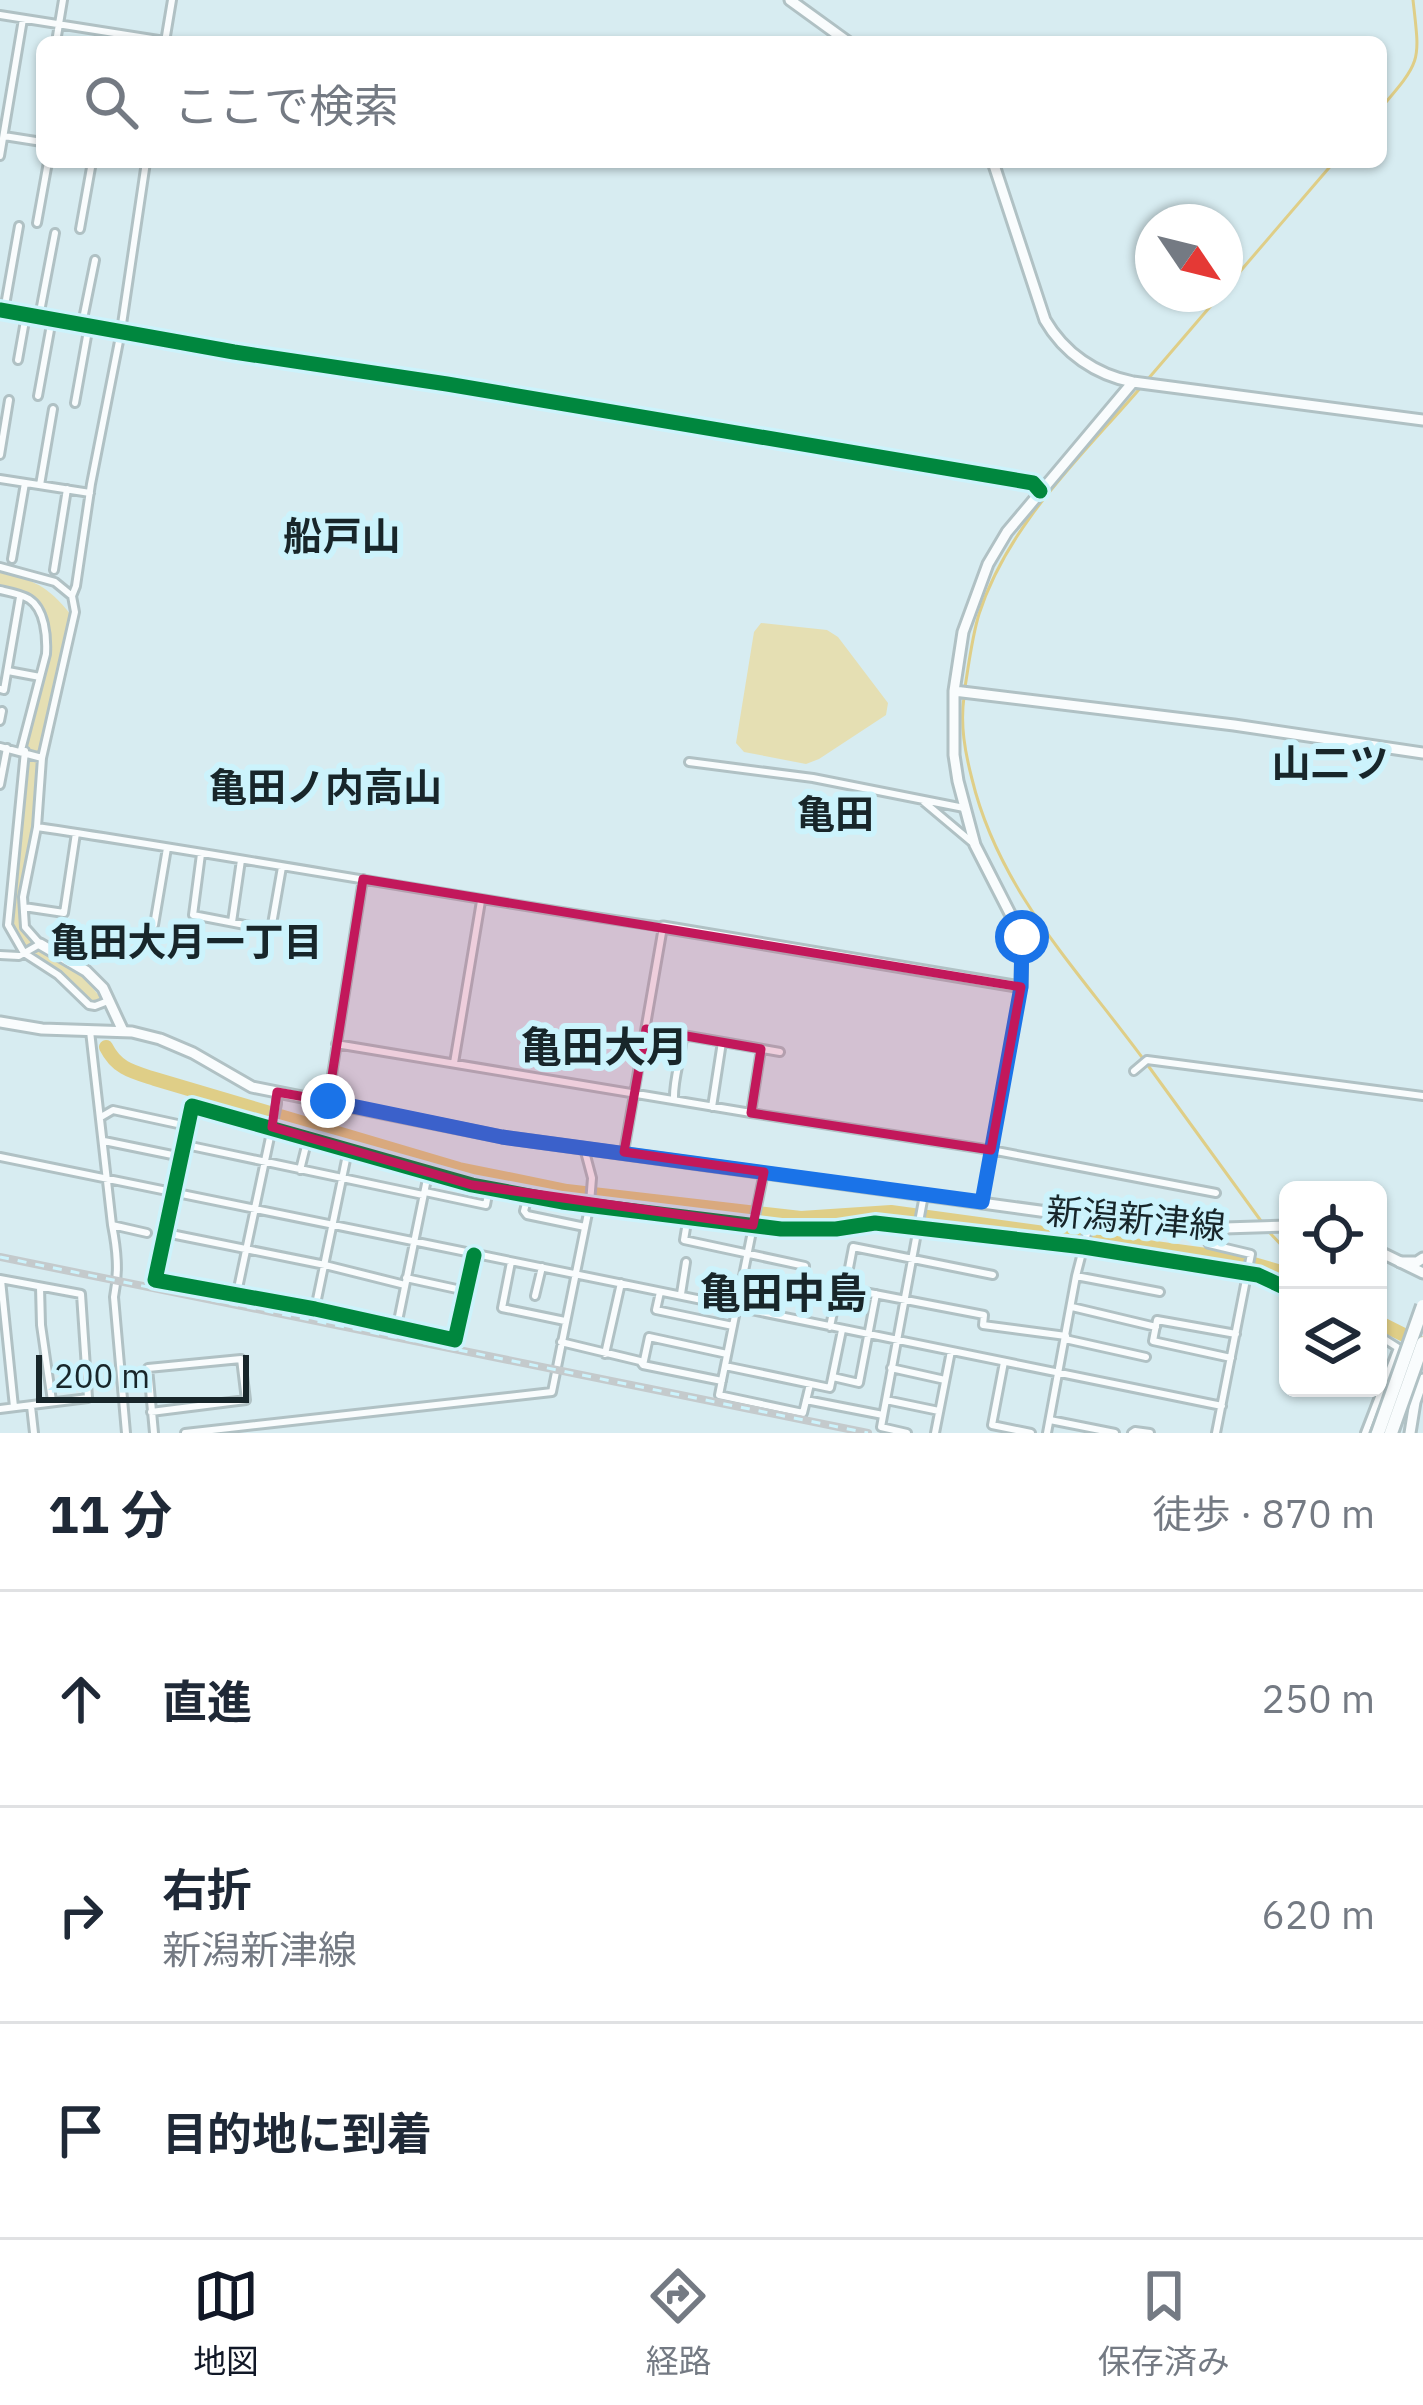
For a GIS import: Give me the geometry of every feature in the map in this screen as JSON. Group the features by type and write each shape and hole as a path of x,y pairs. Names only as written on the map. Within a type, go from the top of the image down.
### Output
{"highway":[{"path":"1378,1433 1423,1306"},
{"path":"1391,1433 1423,1343"}],"street":[{"path":"57,36 63,0"},
{"path":"166,36 172,0"},
{"path":"790,0 840,36"},
{"path":"0,15 118,36"},
{"path":"0,156 23,19"},
{"path":"95,36 96,31"},
{"path":"2,136 36,141"},
{"path":"37,224 47,168"},
{"path":"80,229 91,168"},
{"path":"123,1031 103,988 86,970 40,944 25,927 23,897 37,827 41,758 75,612 72,596 122,331 145,168"},
{"path":"995,168 1049,328 1100,374 1423,420"},
{"path":"19,226 2,310 1011,479 1033,483 1040,491"},
{"path":"40,317 55,233"},
{"path":"75,403 95,260"},
{"path":"18,359 26,315"},
{"path":"38,396 52,319"},
{"path":"982,1202 1021,987 1022,937 975,845 964,808 954,754 963,632 988,564 1007,532 1136,382"},
{"path":"0,455 9,400"},
{"path":"40,485 52,409"},
{"path":"0,479 90,493"},
{"path":"11,559 25,483"},
{"path":"54,570 67,489"},
{"path":"0,567 55,582 72,596"},
{"path":"0,590 36,605 47,639 23,751 8,925 24,953 58,975 88,1006 109,1001"},
{"path":"0,689 4,690 21,596"},
{"path":"8,671 41,677"},
{"path":"956,691 1423,753"},
{"path":"0,784 4,747 41,758"},
{"path":"689,762 813,778 964,808"},
{"path":"922,800 975,845"},
{"path":"37,827 1021,987"},
{"path":"23,907 64,913 76,832"},
{"path":"154,925 166,848"},
{"path":"201,854 194,915 271,930 281,867"},
{"path":"232,922 242,860"},
{"path":"328,1101 363,879"},
{"path":"454,1063 481,901"},
{"path":"623,1152 663,927"},
{"path":"0,955 19,956 40,944"},
{"name":"新潟新津線","path":"0,1022 42,1030 123,1031 160,1039 277,1098 328,1101 502,1137 1091,1218 1199,1228 1279,1226"},
{"path":"646,1029 780,1052"},
{"path":"90,1031 117,1254 114,1297 126,1433"},
{"path":"674,1100 683,1035"},
{"path":"712,1106 722,1042"},
{"path":"336,1044 991,1150 1216,1193"},
{"path":"751,1113 761,1049"},
{"path":"1133,1071 1147,1060 1423,1096"},
{"path":"237,1294 277,1098"},
{"path":"474,1255 455,1340 155,1280 192,1106 272,1123 428,1174 528,1196 753,1225 810,1230 875,1223 1084,1247 1258,1274 1279,1284"},
{"path":"100,1118 112,1110 188,1126"},
{"path":"300,1170 308,1138"},
{"path":"103,1141 182,1157"},
{"path":"185,1145 486,1205 489,1189"},
{"path":"185,1433 552,1392 590,1203 592,1178 584,1148"},
{"path":"316,1309 347,1150"},
{"path":"0,1157 1222,1406"},
{"path":"764,1172 719,1395 803,1413 810,1384"},
{"path":"397,1326 428,1174"},
{"path":"907,1433 881,1427 925,1195"},
{"path":"528,1196 527,1215 585,1227"},
{"path":"688,1216 685,1240 805,1266 802,1279"},
{"path":"1047,1433 1091,1218"},
{"path":"112,1225 147,1233"},
{"path":"1199,1228 1209,1244 1251,1254 1216,1433"},
{"path":"166,1233 466,1291"},
{"path":"845,1289 854,1247 993,1275"},
{"path":"1387,1256 1423,1274"},
{"path":"1399,1262 1423,1258"},
{"path":"511,1262 502,1308 565,1321"},
{"path":"681,1296 686,1262"},
{"path":"535,1296 542,1268"},
{"path":"1076,1276 1160,1292"},
{"path":"0,1409 88,1398 81,1294 0,1279 14,1407"},
{"path":"604,1354 621,1283"},
{"path":"40,1287 52,1401"},
{"path":"830,1327 838,1287 984,1316 983,1325 1145,1357"},
{"path":"661,1292 656,1310 733,1326"},
{"path":"832,1377 859,1383 876,1294"},
{"path":"1071,1306 1156,1328"},
{"path":"1231,1358 1154,1341 1157,1320 1236,1334"},
{"path":"725,1366 830,1388 842,1330"},
{"path":"643,1366 650,1337 727,1354"},
{"path":"1387,1341 1423,1363"},
{"path":"562,1342 640,1361 643,1366 722,1381"},
{"path":"1365,1433 1398,1348"},
{"path":"935,1433 951,1351"},
{"path":"151,1412 246,1400 241,1359 148,1368 151,1412 154,1433"},
{"path":"1004,1362 992,1425 1031,1433"},
{"path":"891,1368 945,1380"},
{"path":"1409,1433 1423,1379"},
{"path":"806,1400 883,1415"},
{"path":"886,1400 939,1411"},
{"path":"31,1406 34,1433"},
{"path":"1050,1420 1075,1429 1114,1433"},
{"path":"1132,1433 1150,1433"}],"highlighted area":[{"path":"363,879 1021,987 991,1150 751,1113 761,1049 646,1029 624,1152 764,1172 753,1225 472,1185 272,1127 277,1092 328,1101"}],"shaded area":[{"path":"0,571 43,588 76,621 21,894 23,928 82,976 102,999 95,1004 24,948 10,924 30,760 26,742 50,648 43,613 31,600 0,586"},
{"path":"761,623 827,630 838,637 888,703 886,715 806,764 744,752 736,743 754,632"}],"waterway":[{"path":"1387,101 1415,59 1413,0"},
{"path":"1243,268 1329,168"},
{"path":"1148,379 1206,312"},
{"path":"965,687 979,614 1008,550 1049,492 1142,386"},
{"path":"964,697 964,738 972,779 984,820 1021,893 1279,1243"},
{"path":"106,1047 121,1065 147,1077 459,1169 567,1191 801,1218 891,1212 1236,1259 1279,1271"},
{"path":"1387,1326 1422,1344"}],"railway":[{"path":"0,1257 868,1433"}],"cycle path":[{"path":"0,310 1033,483 1040,491"},
{"path":"474,1255 455,1340 155,1280 192,1106 472,1185 562,1202 781,1229 875,1223 1084,1247 1258,1275 1279,1285"}],"district":[{"name":"船戸山","path":"342,535"},
{"name":"山二ツ","path":"1330,762"},
{"name":"亀田ノ内高山","path":"325,786"},
{"name":"亀田","path":"835,813"},
{"name":"亀田大月一丁目","path":"186,941"},
{"name":"亀田大月","path":"604,1046"},
{"name":"亀田中島","path":"783,1292"}],"route":[{"path":"328,1101 502,1137 982,1202 1021,987 1022,937"}]}
